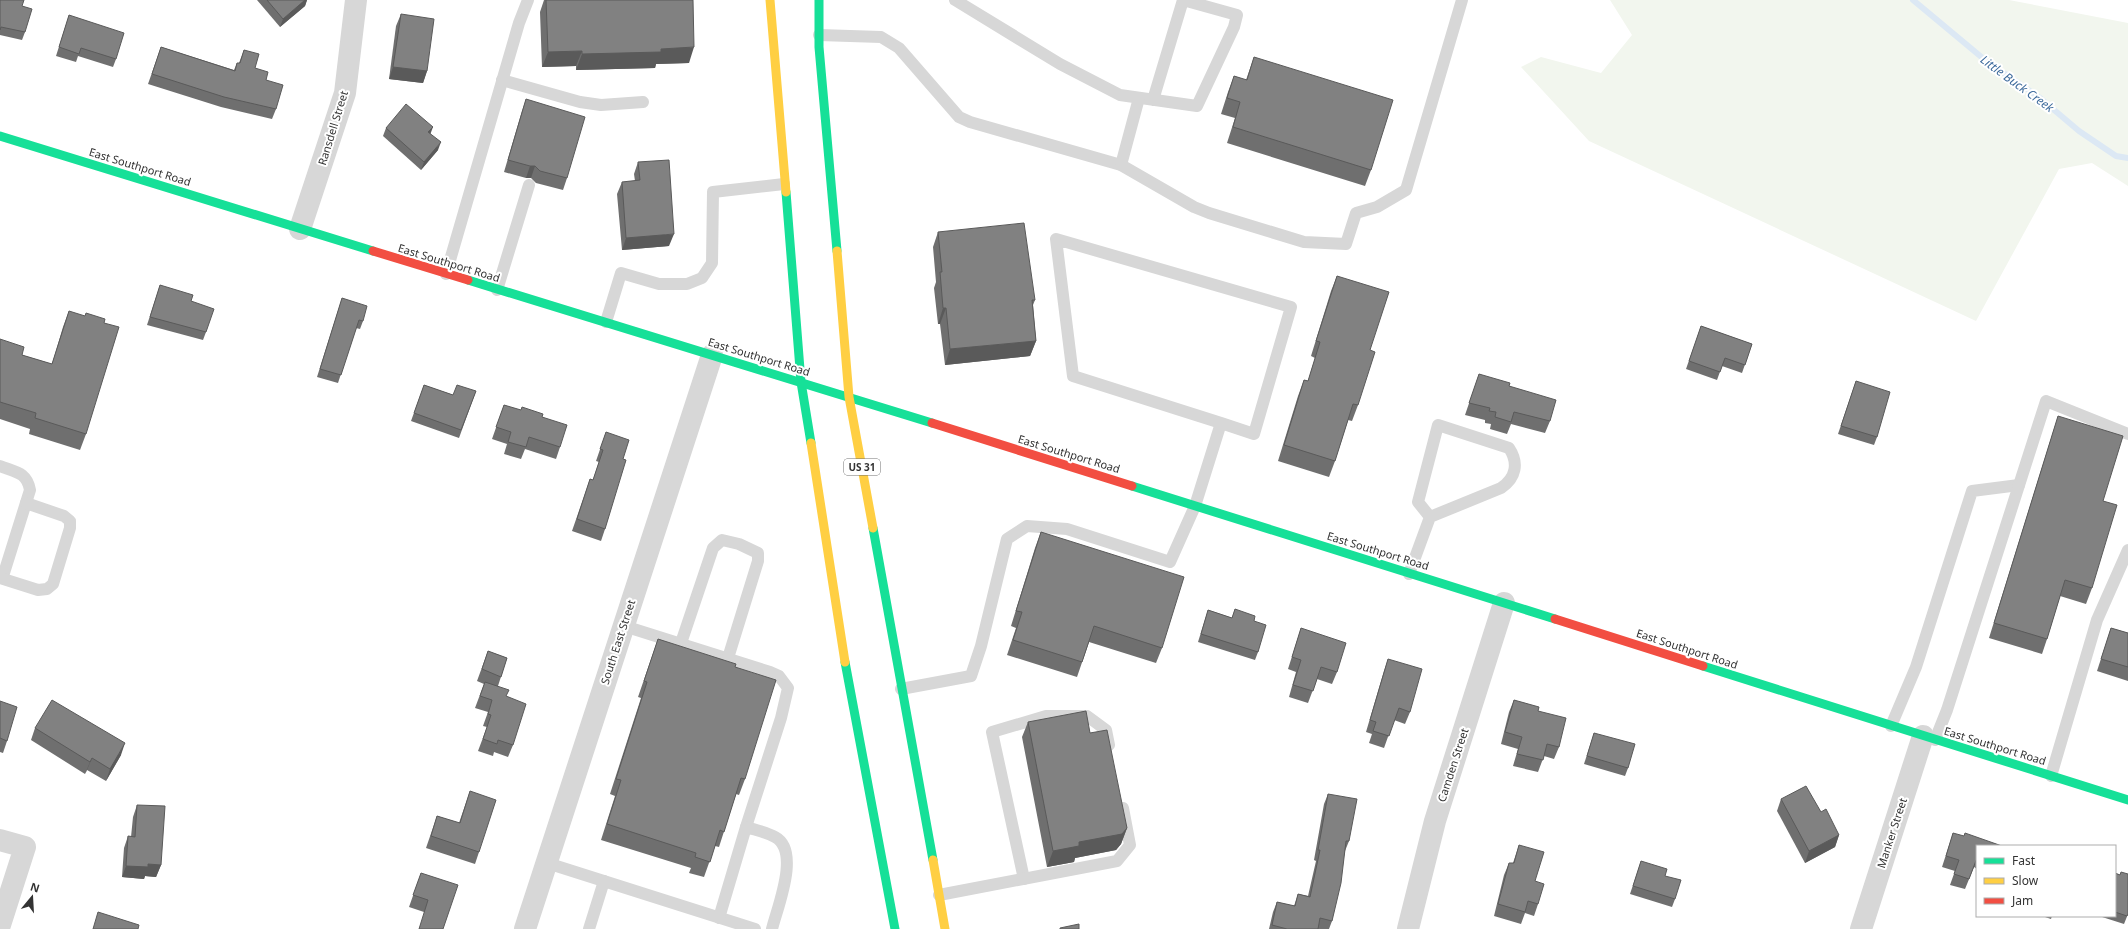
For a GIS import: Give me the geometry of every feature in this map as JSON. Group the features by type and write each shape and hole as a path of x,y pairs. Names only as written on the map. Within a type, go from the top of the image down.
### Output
{"main road":[{"path":"770,0 801,382 851,699 895,929"},
{"name":"US 31","path":"819,0 819,35 849,397 945,929"},
{"name":"East Southport Road","path":"0,136 497,290 801,382 2128,800"}],"street":[{"name":"Ransdell Street","path":"300,229 344,93 356,0"},
{"name":"South East Street","path":"525,929 712,355"},
{"name":"Camden Street","path":"1408,929 1435,821 1504,603"},
{"name":"Manker Street","path":"1861,929 1929,738"},
{"path":"0,840 25,847 0,925"}],"lane":[{"path":"446,274 502,80 528,0"},
{"path":"955,0 1060,64 1120,96 1197,106 1234,26 1237,15 1183,0 1152,100"},
{"path":"819,35 881,37 899,48 959,117 970,122 1121,165 1209,214 1304,242 1346,244 1356,213 1377,207 1406,190 1462,0"},
{"path":"502,80 580,102 601,105 643,102"},
{"path":"1121,165 1139,98"},
{"path":"606,322 621,273 659,284 687,284 702,278 712,263 713,192 784,184"},
{"path":"497,290 529,185"},
{"path":"1056,240 1290,307 1254,434 1221,423 1073,376 1056,240"},
{"path":"1929,738 1947,710 2046,401 2128,434"},
{"path":"902,689 971,676 981,646 1007,538 1027,526 1067,530 1170,562 1195,506 1221,423"},
{"path":"1409,574 1430,517 1510,483 1515,472 1515,457 1509,448 1438,425 1418,502 1430,517"},
{"path":"0,466 21,474 29,481 30,490 4,573 0,574"},
{"path":"1890,726 1916,666 1972,492 2019,485"},
{"path":"0,578 38,590 47,589 53,584 70,528 70,521 64,516 26,503"},
{"path":"680,643 713,548 722,540 739,544 758,554 758,561 728,658"},
{"path":"2051,776 2097,620 2128,550"},
{"path":"624,626 770,672 779,676 788,688 781,718 719,918"},
{"path":"1024,879 992,732 1046,716 1087,716 1106,730 1113,760"},
{"path":"939,895 1117,861 1130,845 1121,799"},
{"path":"746,827 776,837 784,847 788,868 772,929"},
{"path":"547,863 755,929"},
{"path":"589,929 604,881"}],"shaded area":[{"path":"1610,0 2009,0 2128,23 2128,186 2092,163 2059,169 1976,321 1589,141 1521,67 1541,57 1601,73 1632,35"}],"building":[{"path":"0,0 24,0 22,6 32,9 25,32 1,27 0,30"},
{"path":"267,0 305,0 283,19"},
{"path":"546,0 693,0 694,47 661,49 661,52 582,54 582,51 548,52"},
{"path":"401,14 434,19 427,71 393,67"},
{"path":"69,15 124,33 116,59 81,48 79,54 59,47"},
{"path":"161,47 235,71 237,63 240,63 244,50 259,54 255,68 268,72 266,80 283,85 276,109 224,97 152,74"},
{"path":"1254,57 1393,100 1371,170 1233,127 1240,102 1227,98 1234,76 1247,80"},
{"path":"526,99 585,117 567,178 540,171 535,166 508,160"},
{"path":"406,104 433,127 428,132 441,142 424,162 386,128"},
{"path":"669,160 674,234 626,238 622,182 640,180 638,162"},
{"path":"1024,223 1035,300 1032,300 1036,341 950,349 946,308 943,308 940,272 942,272 938,232"},
{"path":"1337,276 1389,292 1370,350 1375,352 1358,405 1353,404 1335,461 1284,445 1304,380 1308,381 1320,342 1316,341"},
{"path":"160,285 193,295 191,301 214,309 206,332 150,317"},
{"path":"342,298 367,306 363,321 359,320 341,375 320,369"},
{"path":"69,311 85,316 86,313 105,319 104,323 119,327 86,434 35,418 36,413 0,402 0,339 24,347 22,355 52,364"},
{"path":"1701,326 1752,344 1745,365 1725,358 1720,372 1689,361"},
{"path":"1479,374 1510,383 1509,386 1556,400 1550,421 1514,412 1511,422 1495,417 1496,412 1489,411 1490,408 1469,403"},
{"path":"1856,381 1890,392 1877,437 1841,426"},
{"path":"424,385 453,395 457,385 476,391 461,430 414,413"},
{"path":"504,405 521,410 522,407 543,414 542,417 567,425 560,447 529,437 526,447 508,442 511,432 496,427"},
{"path":"2058,416 2123,436 2103,501 2117,505 2092,588 2065,580 2047,639 1994,623"},
{"path":"606,432 629,440 623,459 626,460 605,529 577,519 590,479 593,480 603,450 600,449"},
{"path":"1041,532 1184,577 1162,648 1094,626 1082,662 1013,640 1022,612 1016,611"},
{"path":"1235,609 1255,616 1254,621 1266,625 1258,652 1201,634 1208,610 1232,618"},
{"path":"1301,628 1346,643 1337,672 1321,667 1313,691 1293,685 1301,660 1292,657"},
{"path":"2111,628 2128,633 2128,667 2101,659"},
{"path":"658,639 736,664 735,667 776,680 745,779 741,778 724,832 720,830 710,862 695,857 696,853 607,824 621,780 616,779 647,682 644,681"},
{"path":"488,651 507,658 501,677 482,669"},
{"path":"1388,659 1422,669 1410,712 1399,708 1389,736 1373,731 1376,722 1370,720"},
{"path":"485,682 509,690 506,696 526,704 513,745 498,740 497,744 483,739 491,715 488,714 492,700 480,696"},
{"path":"52,700 125,743 110,769 92,758 90,762 35,728"},
{"path":"1514,700 1539,707 1538,711 1566,718 1559,747 1547,744 1543,760 1517,754 1522,737 1505,732"},
{"path":"0,701 17,707 7,741 0,738"},
{"path":"1086,711 1090,733 1107,730 1127,828 1122,834 1079,842 1079,846 1053,851 1028,722"},
{"path":"1594,733 1635,744 1628,768 1587,756"},
{"path":"1806,786 1821,812 1826,809 1839,835 1809,851 1781,799"},
{"path":"470,791 496,800 479,852 431,836 437,816 460,823"},
{"path":"1328,794 1357,799 1349,841 1346,841 1341,883 1332,921 1320,918 1318,929 1287,929 1272,925 1277,902 1295,906 1298,894 1310,897 1320,850 1318,850"},
{"path":"137,805 165,806 161,865 148,864 148,867 126,866 128,836 135,837"},
{"path":"1953,833 1964,836 1965,833 1999,845 1976,845 1976,861 1969,879 1954,874 1959,860 1946,856"},
{"path":"1519,845 1544,852 1535,881 1544,884 1538,904 1528,901 1525,912 1498,904 1509,863 1514,863"},
{"path":"1641,861 1667,869 1665,876 1681,880 1675,899 1633,886"},
{"path":"2121,872 2128,874 2127,916 2116,912 2116,873 2120,875"},
{"path":"421,873 458,885 443,929 419,929 428,900 413,895"},
{"path":"98,912 139,925 138,929 93,929"},
{"path":"1079,924 1079,929 1060,929 1060,928"}],"waterway":[{"name":"Little Buck Creek","path":"1913,0 1985,60 2040,98 2079,131 2116,156 2128,158"}],"traffic: fast":[{"path":"819,0 819,47 837,251"},
{"path":"0,136 373,251"},
{"path":"786,192 801,382 811,443"},
{"path":"468,280 932,423"},
{"path":"1132,486 1555,619"},
{"path":"873,528 933,860"},
{"path":"845,662 895,929"},
{"path":"1703,666 2128,800"}],"traffic: slow":[{"path":"770,0 786,192"},
{"path":"837,251 849,397 873,528"},
{"path":"811,443 845,662"},
{"path":"933,860 945,929"}],"traffic: jam":[{"path":"373,251 468,280"},
{"path":"932,423 1132,486"},
{"path":"1555,619 1703,666"}]}
